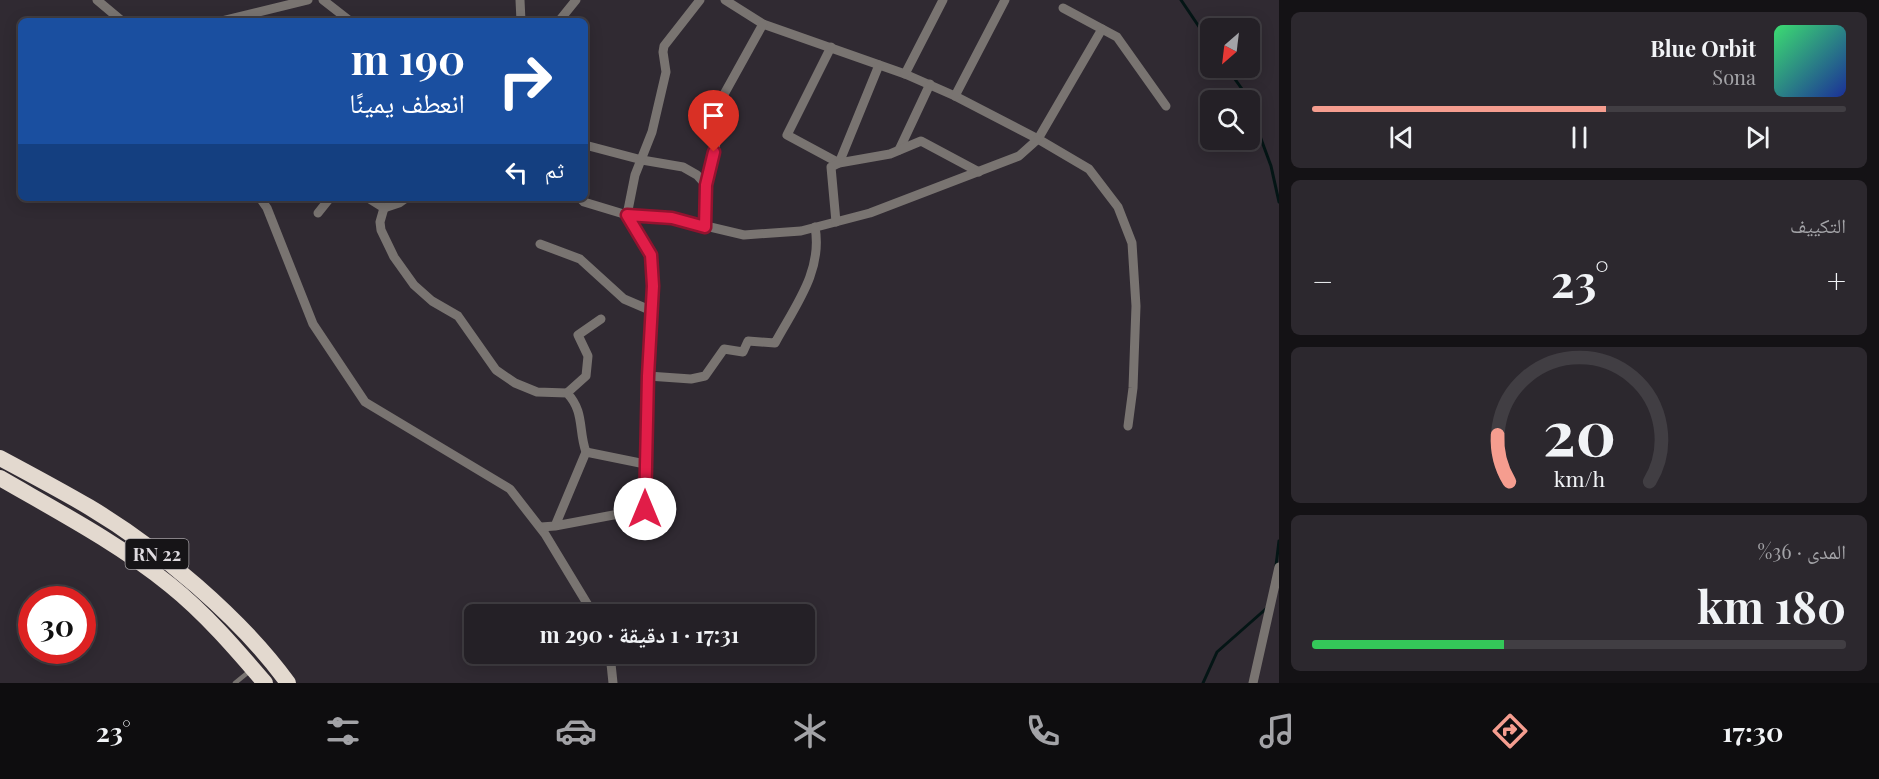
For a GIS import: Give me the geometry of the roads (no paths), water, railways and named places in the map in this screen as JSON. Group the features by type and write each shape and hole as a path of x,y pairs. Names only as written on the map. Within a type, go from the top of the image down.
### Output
{"highway":[{"name":"RN 22","path":"0,458 90,508 150,548 207,596 256,643 288,683"},
{"name":"RN 22","path":"0,478 88,530 170,585 213,625 265,683"}],"street":[{"path":"97,0 118,18"},
{"path":"233,18 308,0"},
{"path":"323,0 346,18"},
{"path":"520,0 521,18"},
{"path":"561,18 576,0"},
{"path":"541,527 645,509 652,311 651,255 627,215 635,175 652,132 666,72 664,46 700,0"},
{"path":"725,0 764,24 905,74 956,96 1089,169 1118,207 1132,243 1136,306 1133,388 1128,426"},
{"path":"905,74 943,0"},
{"path":"956,96 1005,0"},
{"path":"1063,8 1117,37 1166,106"},
{"path":"705,227 706,185 718,135 707,125 764,24"},
{"path":"583,201 627,215 672,218 744,235 801,231 870,213 1019,156 1038,139 1102,29"},
{"path":"831,48 787,135 839,163"},
{"path":"839,163 879,65"},
{"path":"899,150 930,84"},
{"path":"836,222 831,167 839,163 890,154 921,141 980,172"},
{"path":"588,146 642,160 683,167 706,185"},
{"path":"262,201 314,324 365,402 510,489 541,527 587,604"},
{"path":"318,213 328,201"},
{"path":"373,201 384,208"},
{"path":"384,208 402,201"},
{"path":"384,208 380,222 381,230 394,257 414,285 432,302 458,316 496,370 515,383 537,392 567,393 586,376 588,356 578,334 601,319"},
{"path":"648,376 691,379 705,376 724,349 743,352 748,341 775,343 814,273 818,241 815,227"},
{"path":"540,243 580,260 624,299 652,311"},
{"path":"555,526 586,452 582,441 582,424 575,402 567,393"},
{"path":"586,452 645,464"},
{"path":"1253,683 1279,567"},
{"path":"611,664 614,683"}],"lane":[{"path":"235,683 253,668"}],"waterway":[{"path":"1181,0 1200,28"},
{"path":"1234,78 1242,90"},
{"path":"1260,136 1271,166 1279,202"},
{"path":"1276,566 1279,541"},
{"path":"1203,683 1217,652 1268,607"}]}
